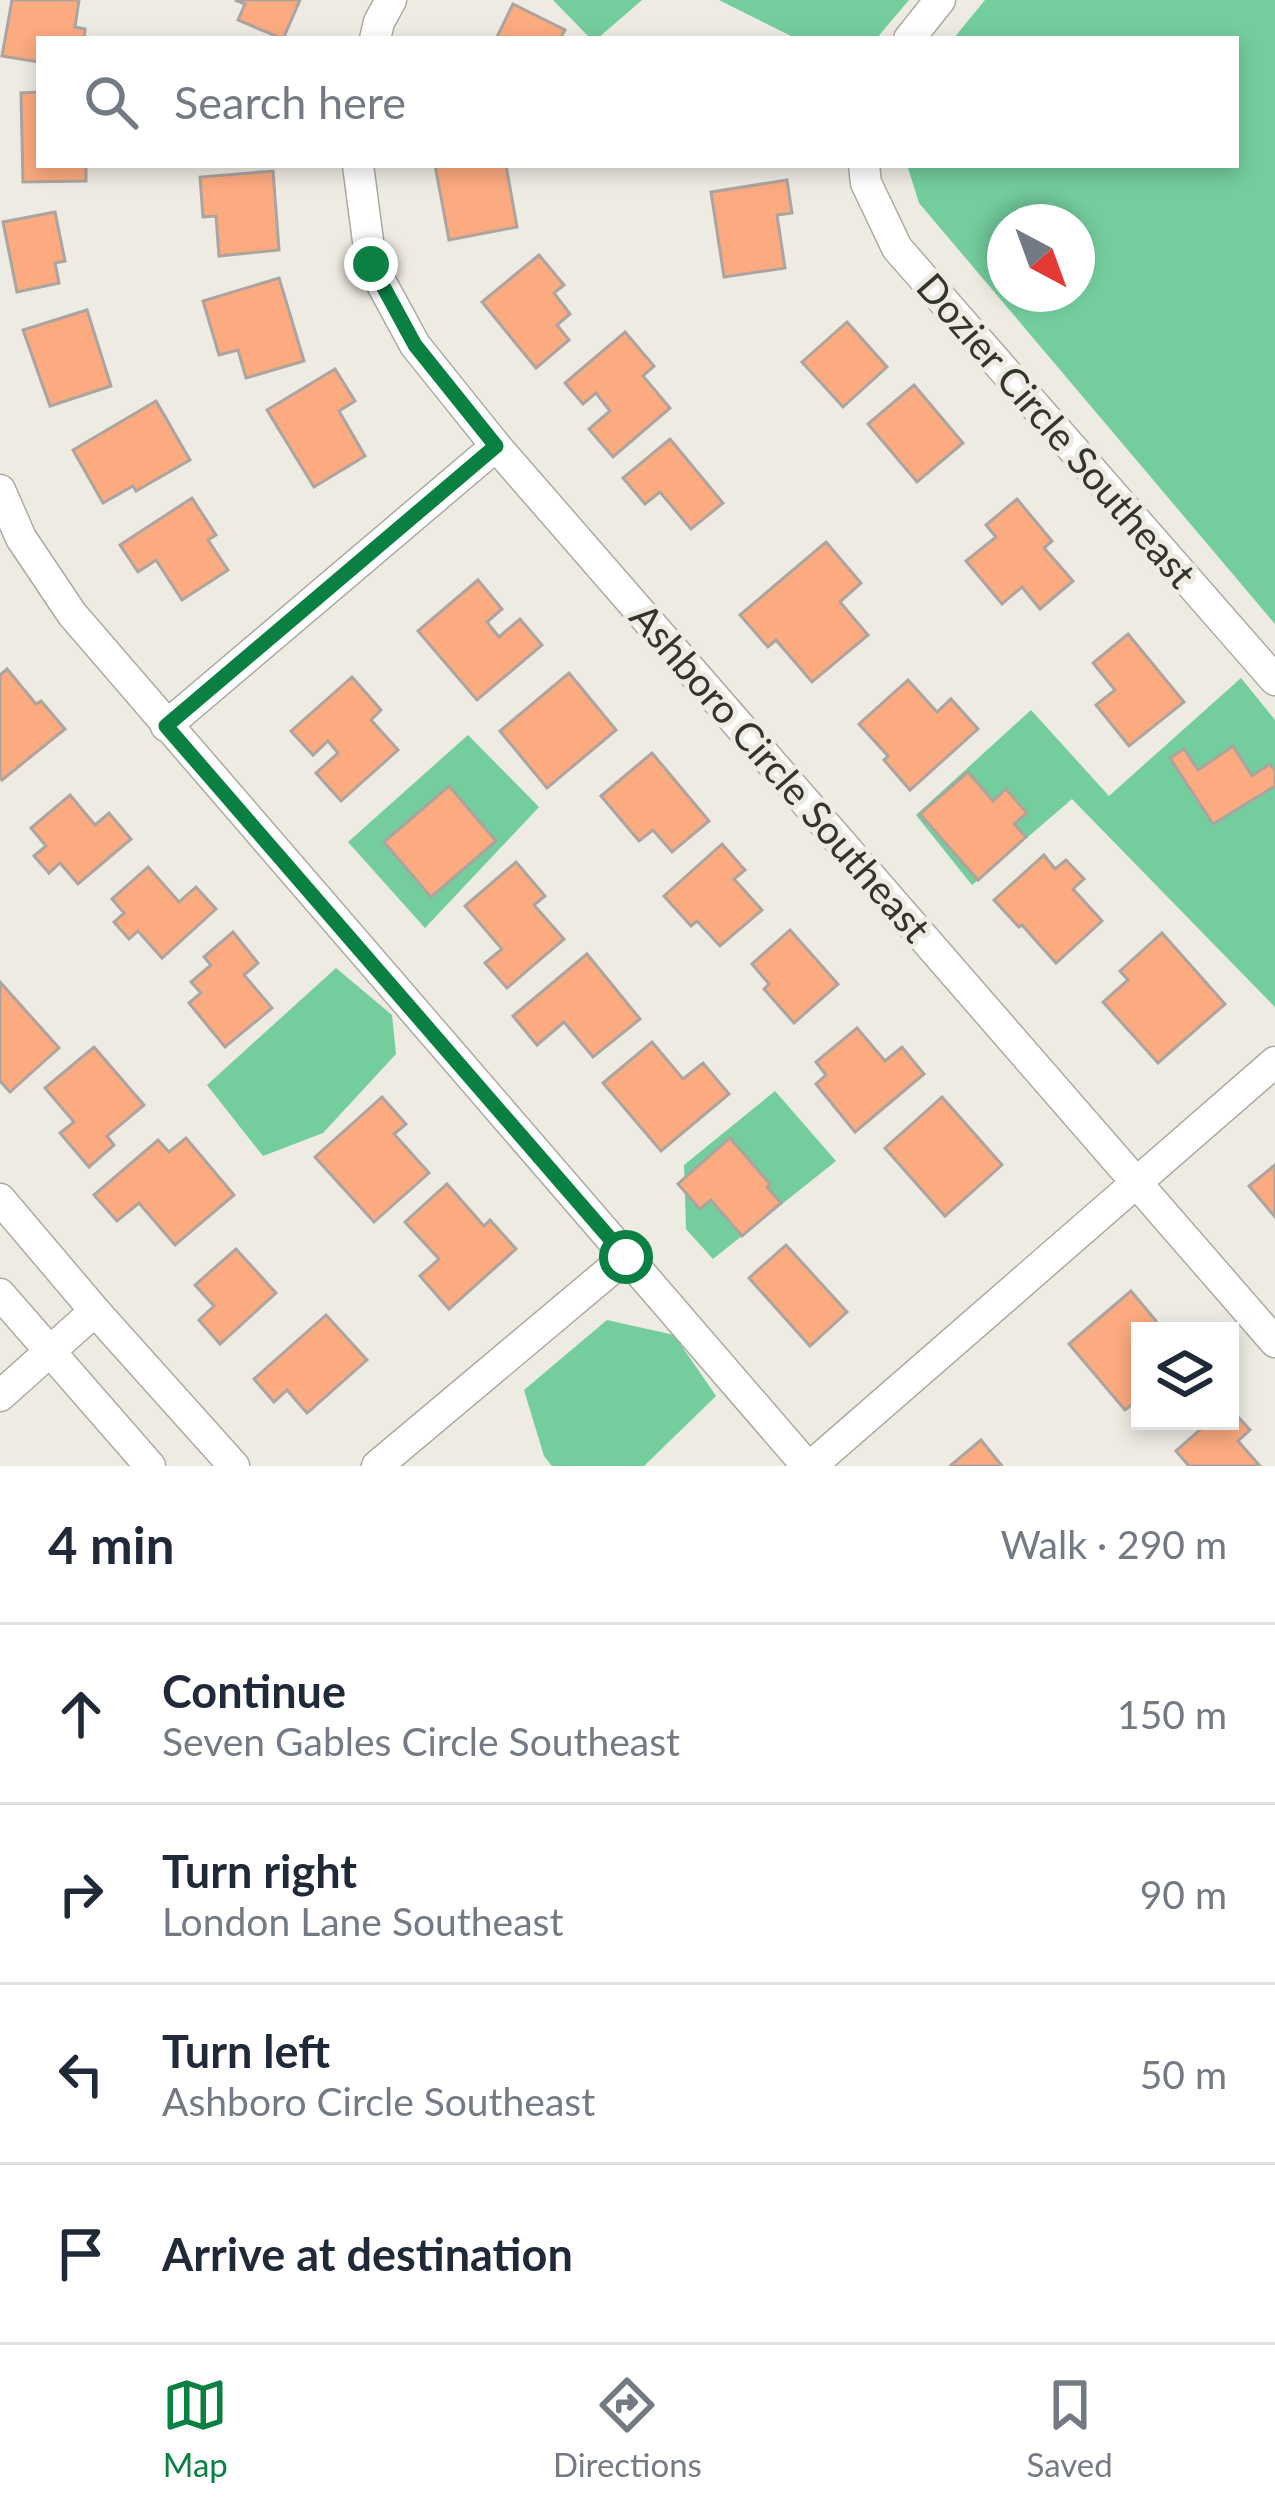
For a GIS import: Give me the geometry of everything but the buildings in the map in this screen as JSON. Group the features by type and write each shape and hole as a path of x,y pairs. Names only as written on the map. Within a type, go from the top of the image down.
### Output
{"street":[{"path":"376,36 391,0"},
{"path":"911,36 940,0"},
{"name":"Ashboro Circle Southeast","path":"358,168 371,264 415,345 496,446 1275,1342"},
{"name":"Dozier Circle Southeast","path":"864,168 866,183 898,248 1275,680"},
{"path":"166,726 496,446"},
{"path":"0,490 22,538 72,614 809,1466 1275,1062"},
{"path":"0,1198 234,1466"},
{"path":"377,1466 626,1257"},
{"path":"0,1294 150,1466"},
{"path":"0,1396 95,1311"}],"green space":[{"path":"553,0 642,0 600,36 588,36"},
{"path":"719,0 909,0 879,36 791,36"},
{"path":"985,0 1275,0 1275,624 1011,312 1095,312 1095,204 987,204 987,283 919,203 908,168 1239,168 1239,36 955,36"},
{"path":"1241,678 1275,720 1275,1007 1072,799 972,885 916,815 1031,710 1109,796"},
{"path":"468,735 539,807 425,928 348,842"},
{"path":"336,968 392,1015 396,1054 323,1133 263,1156 207,1085"},
{"path":"775,1091 836,1161 713,1259 686,1229 684,1165"},
{"path":"607,1320 674,1335 716,1396 644,1466 552,1466 544,1456 524,1390"}],"route":[{"path":"371,264 415,345 496,446 166,726 626,1257"}]}
